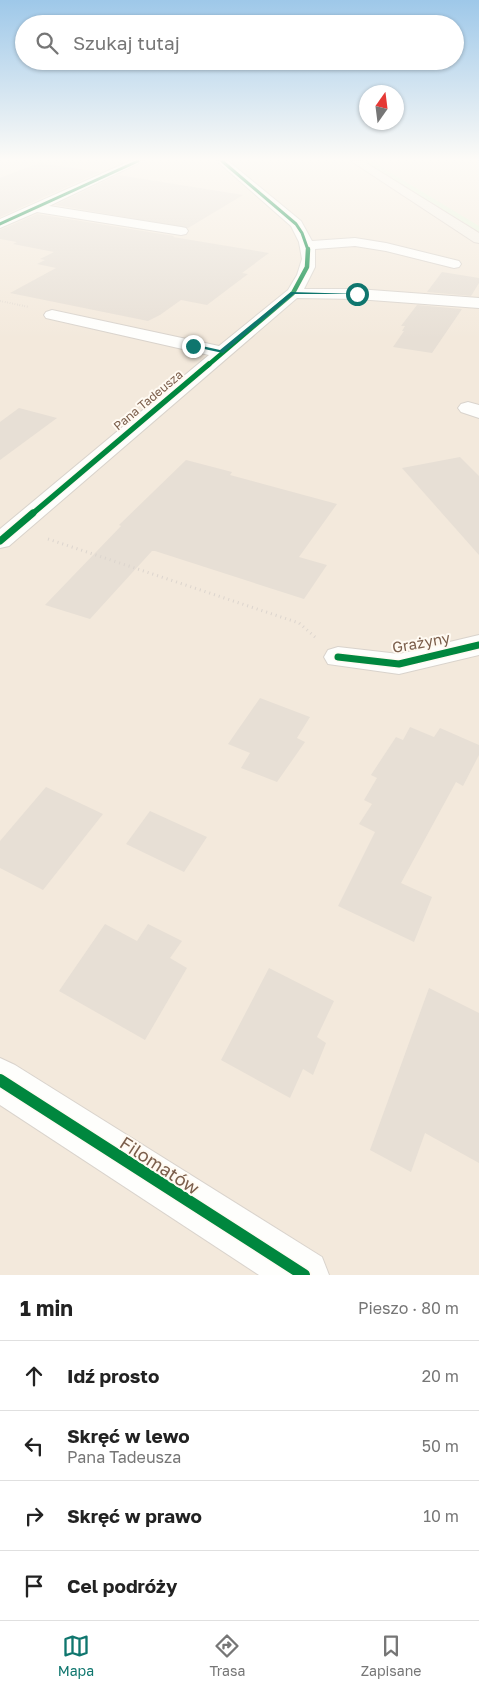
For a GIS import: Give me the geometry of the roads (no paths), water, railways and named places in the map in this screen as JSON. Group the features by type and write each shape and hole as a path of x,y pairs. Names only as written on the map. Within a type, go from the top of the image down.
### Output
{"main road":[{"path":"451,220 479,238"}],"street":[{"path":"115,220 181,231"},
{"path":"292,220 296,224 308,245 355,242 386,247 454,264"},
{"name":"Pana Tadeusza","path":"5,531 293,292 301,282 309,260 308,245"},
{"path":"293,292 357,294 479,303"},
{"path":"52,315 221,352"},
{"name":"Grażyny","path":"338,657 399,664 479,645"},
{"name":"Filomatów","path":"0,1080 304,1275"}]}
